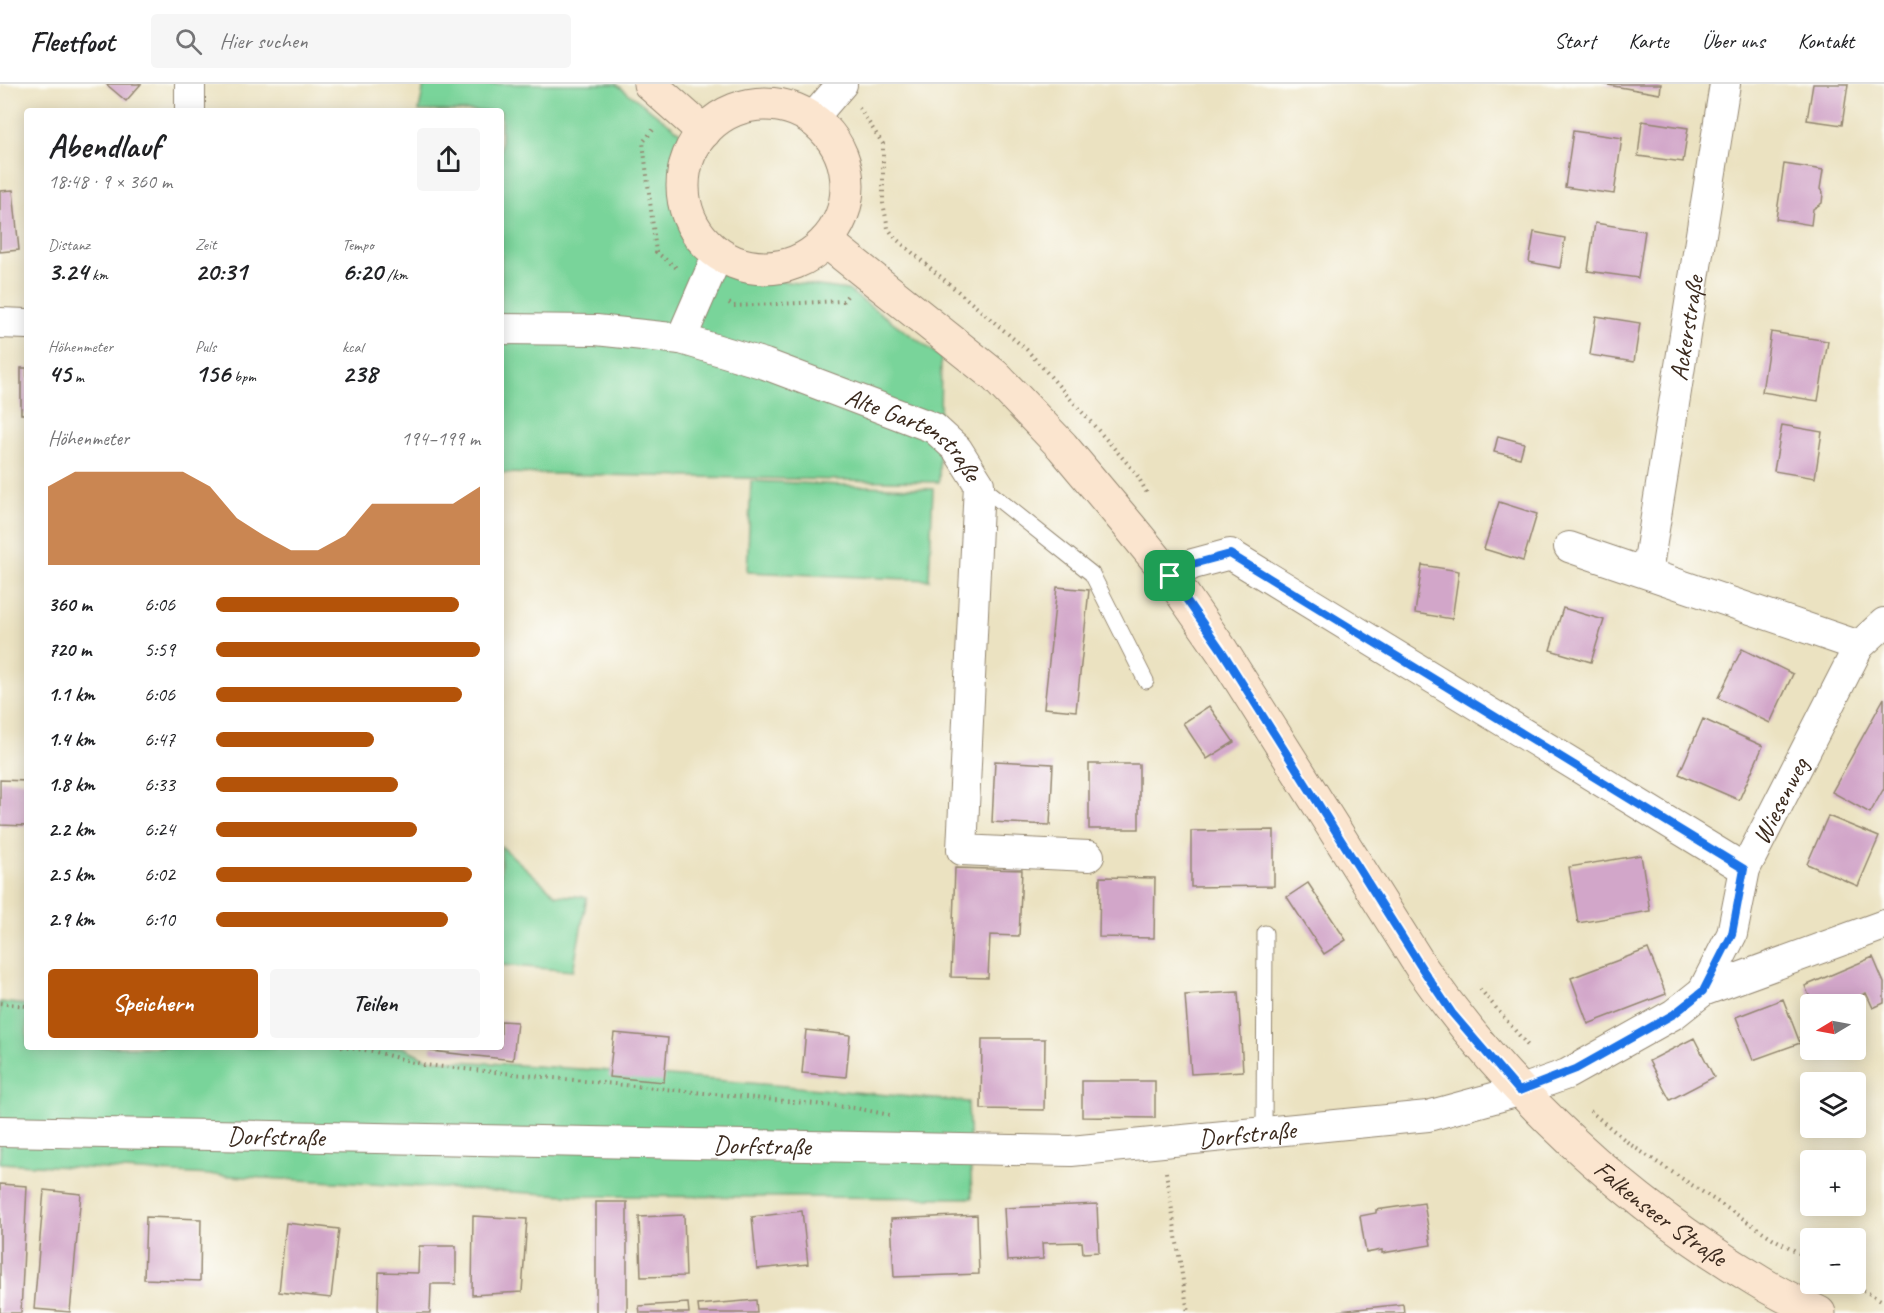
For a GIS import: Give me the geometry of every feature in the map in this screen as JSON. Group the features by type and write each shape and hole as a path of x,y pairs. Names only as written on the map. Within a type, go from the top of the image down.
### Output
{"main road":[{"path":"650,84 704,132"},
{"path":"756,105 775,105 794,110 812,119 827,132 838,149 845,167 847,187 844,207 837,225 826,241 811,254 794,263 774,268 755,268 736,263 718,254 693,224 686,206 683,186 686,166 693,148 704,132 719,118 756,105"},
{"name":"Falkenseer Straße","path":"826,241 995,376 1062,446 1170,576 1222,651 1452,1013 1519,1091 1570,1141 1630,1193 1758,1282 1819,1313"}],"street":[{"path":"190,84 190,108"},
{"name":"Ackerstraße","path":"1647,573 1725,84"},
{"path":"812,119 841,85"},
{"path":"681,339 718,254"},
{"path":"0,323 24,324"},
{"name":"Alte Gartenstraße","path":"504,329 596,330 681,339 765,364 934,428 957,449 980,484 962,850 1089,856"},
{"path":"1569,548 1859,646"},
{"path":"1170,576 1193,564 1230,554 1744,869"},
{"name":"Wiesenweg","path":"1703,991 1732,934 1744,869 1859,646 1884,623"},
{"path":"1703,991 1884,925"},
{"name":"Dorfstraße","path":"0,1131 1071,1151 1428,1116 1519,1091 1567,1074 1674,1014 1703,991"}],"lane":[{"path":"980,484 1092,574 1146,681"},
{"path":"1264,1132 1265,933"}],"path":[{"path":"841,85 883,144 883,203 888,228 895,238 1028,350 1136,473 1152,504"},
{"path":"0,1003 24,1006"},
{"path":"364,1050 424,1065 855,1108 897,1116"},
{"path":"1555,1078 1631,1145 1774,1239 1800,1253"},
{"path":"1161,1143 1188,1313"},
{"path":"1866,1292 1884,1302"}],"green space":[{"path":"424,84 616,84 680,132 676,173 683,222 722,273 848,290 941,357 939,482 504,473 504,108 420,108"},
{"path":"751,481 933,489 929,580 747,572"},
{"path":"504,849 556,895 587,897 573,971 504,965"},
{"path":"0,1002 24,1005 24,1050 409,1050 427,1059 612,1071 968,1102 972,1198 583,1196 0,1163"}],"building":[{"path":"106,84 141,84 126,101"},
{"path":"1602,84 1661,84 1660,94"},
{"path":"1813,84 1848,84 1842,125 1807,120"},
{"path":"1642,121 1688,128 1683,162 1638,156"},
{"path":"1573,131 1622,138 1614,194 1565,187"},
{"path":"1784,164 1823,170 1820,189 1823,193 1822,203 1813,209 1811,225 1776,219"},
{"path":"13,190 19,250 0,252 0,191"},
{"path":"1595,223 1645,231 1638,278 1588,271"},
{"path":"1534,232 1565,238 1560,268 1529,262"},
{"path":"1596,316 1640,323 1634,362 1590,355"},
{"path":"1771,332 1828,341 1818,401 1762,392"},
{"path":"21,368 24,368 24,414 21,414"},
{"path":"1782,425 1822,432 1815,478 1774,471"},
{"path":"1498,436 1524,443 1520,458 1494,452"},
{"path":"1499,502 1537,514 1523,561 1484,549"},
{"path":"1422,565 1459,571 1452,619 1415,613"},
{"path":"1057,587 1089,590 1076,711 1044,708"},
{"path":"1563,608 1604,620 1591,662 1550,650"},
{"path":"1742,649 1793,674 1770,723 1718,698"},
{"path":"1884,698 1884,790 1870,813 1832,792"},
{"path":"1209,706 1234,742 1207,759 1183,723"},
{"path":"1703,719 1763,746 1739,800 1679,774"},
{"path":"995,761 1053,764 1050,825 992,822"},
{"path":"1089,764 1139,764 1139,829 1089,829"},
{"path":"0,780 24,781 24,826 0,825"},
{"path":"1828,816 1879,837 1858,886 1807,864"},
{"path":"1274,830 1274,886 1191,887 1191,831"},
{"path":"1641,855 1650,911 1578,923 1569,867"},
{"path":"955,868 1022,870 1019,936 990,935 988,978 951,977"},
{"path":"1100,877 1155,878 1154,938 1099,937"},
{"path":"1308,883 1346,940 1324,954 1287,897"},
{"path":"1648,949 1666,994 1588,1024 1571,978"},
{"path":"1873,957 1884,983 1884,1003 1873,1008 1866,993 1808,994 1805,986"},
{"path":"1238,992 1243,1071 1191,1074 1185,995"},
{"path":"1783,999 1800,1043 1753,1060 1736,1017"},
{"path":"504,1021 517,1022 513,1060 431,1051 504,1050"},
{"path":"806,1030 850,1035 846,1077 802,1073"},
{"path":"614,1033 668,1038 664,1082 609,1077"},
{"path":"1694,1038 1714,1077 1670,1100 1649,1061"},
{"path":"982,1039 1045,1039 1044,1110 981,1109"},
{"path":"1082,1081 1155,1081 1155,1118 1082,1117"},
{"path":"0,1184 27,1186 21,1313 0,1313"},
{"path":"44,1190 81,1194 70,1312 34,1309"},
{"path":"596,1202 627,1202 627,1313 596,1313"},
{"path":"1424,1203 1431,1245 1382,1253 1382,1250 1366,1253 1360,1216 1376,1213 1376,1210"},
{"path":"1097,1204 1099,1252 1083,1253 1082,1242 1042,1243 1043,1259 1007,1261 1004,1208"},
{"path":"802,1211 808,1264 757,1269 752,1217"},
{"path":"684,1215 686,1276 641,1277 639,1217"},
{"path":"977,1215 979,1274 894,1277 891,1219"},
{"path":"473,1216 527,1219 522,1292 472,1295"},
{"path":"146,1217 201,1219 200,1281 144,1279"},
{"path":"286,1223 339,1229 331,1298 279,1292"},
{"path":"419,1246 456,1246 456,1284 431,1284 430,1313 378,1313 379,1272 418,1273"},
{"path":"756,1300 757,1313 699,1313 698,1305"},
{"path":"688,1303 689,1313 640,1313 639,1306"},
{"path":"1403,1304 1404,1313 1339,1313 1339,1311"}],"route":[{"path":"1230,554 1744,869 1732,934 1703,991 1674,1014 1567,1074 1519,1091 1452,1013 1222,651 1170,576 1193,564 1230,554"}]}
